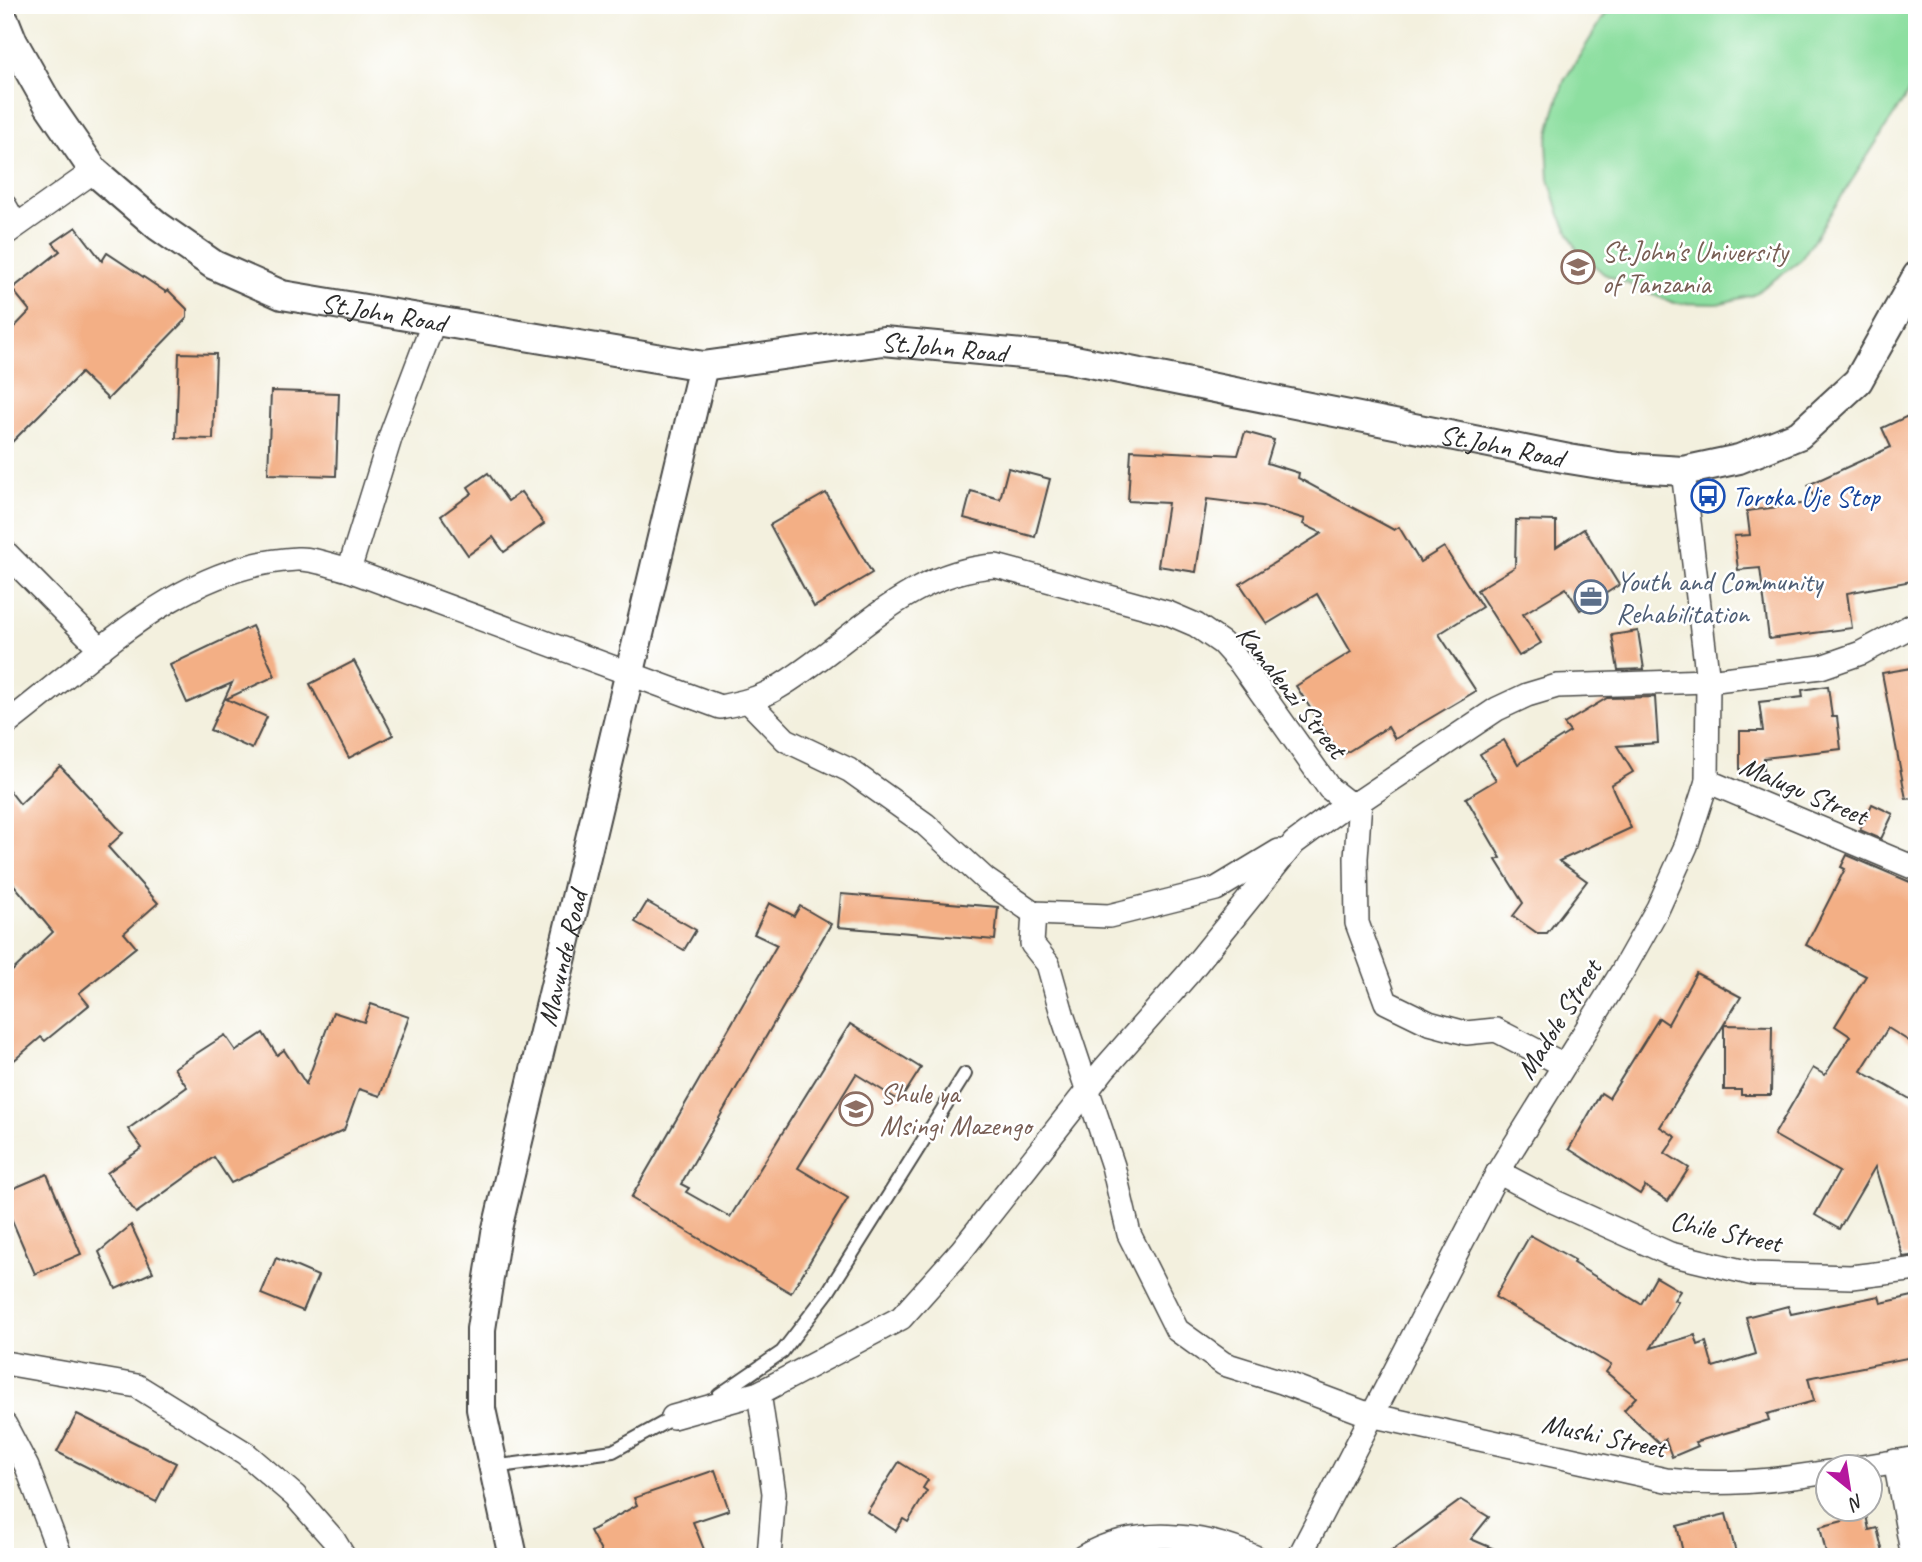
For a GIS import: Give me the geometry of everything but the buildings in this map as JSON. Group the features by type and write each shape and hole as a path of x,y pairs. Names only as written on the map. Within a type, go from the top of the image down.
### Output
{"street":[{"name":"St.John Road","path":"5,22 13,42 48,104 94,171 158,226 214,265 282,295 703,366 883,341 1065,358 1569,459 1618,467 1683,471 1739,460 1799,435 1858,382 1917,276"},
{"path":"9,221 94,171"},
{"path":"349,570 387,445 434,321"},
{"name":"Mavunde Road","path":"513,1557 481,1409 481,1329 496,1233 628,671 703,366"},
{"name":"Madole Street","path":"1299,1557 1370,1415 1498,1172 1658,908 1686,846 1707,781 1707,681 1683,471"},
{"path":"5,552 102,649"},
{"name":"Kamalenzi Street","path":"5,725 162,604 240,566 300,559 349,570 720,707 748,701 777,688 907,595 940,576 971,567 996,566 1168,614 1205,631 1222,643 1241,664 1329,788 1354,802"},
{"path":"748,701 786,740 849,770 925,824 986,880 1034,913 1109,916 1216,889 1294,843 1497,709 1527,695 1557,686 1707,681 1821,667 1861,653 1917,623"},
{"name":"Malugu Street","path":"1707,781 1917,869"},
{"path":"1354,802 1357,923 1386,1002 1429,1023 1466,1033 1496,1030 1564,1065"},
{"path":"673,1417 759,1393 901,1318 961,1251 1086,1090 1188,974 1294,843"},
{"name":"Mushi Street","path":"1034,913 1032,944 1048,964 1086,1090 1114,1166 1129,1234 1177,1330 1224,1364 1282,1382 1370,1415 1666,1480 1713,1485 1814,1474"},
{"name":"Chile Street","path":"1498,1172 1555,1202 1682,1257 1754,1273 1851,1277 1917,1269"},
{"path":"5,1363 137,1385 245,1453 295,1496 333,1539 344,1557"},
{"path":"759,1393 774,1493 769,1557"},
{"path":"5,1425 27,1467 61,1557"},
{"path":"1884,1464 1906,1460 1913,1557"},
{"path":"1083,1557 1105,1544 1149,1535 1227,1544 1255,1557"}],"lane":[{"path":"492,1467 613,1451 732,1388 782,1352 828,1292 965,1074"}],"green space":[{"path":"1611,5 1917,5 1917,79 1800,261 1753,295 1717,304 1674,303 1604,274 1577,250 1560,215 1549,179 1547,143 1564,81"}],"place":[{"name":"St.John's University of Tanzania","path":"1578,267"},
{"name":"Toroka Uje Stop","path":"1708,496"},
{"name":"Youth and Community Rehabilitation","path":"1591,597"},
{"name":"Shule ya Msingi Mazengo","path":"856,1109"}]}
